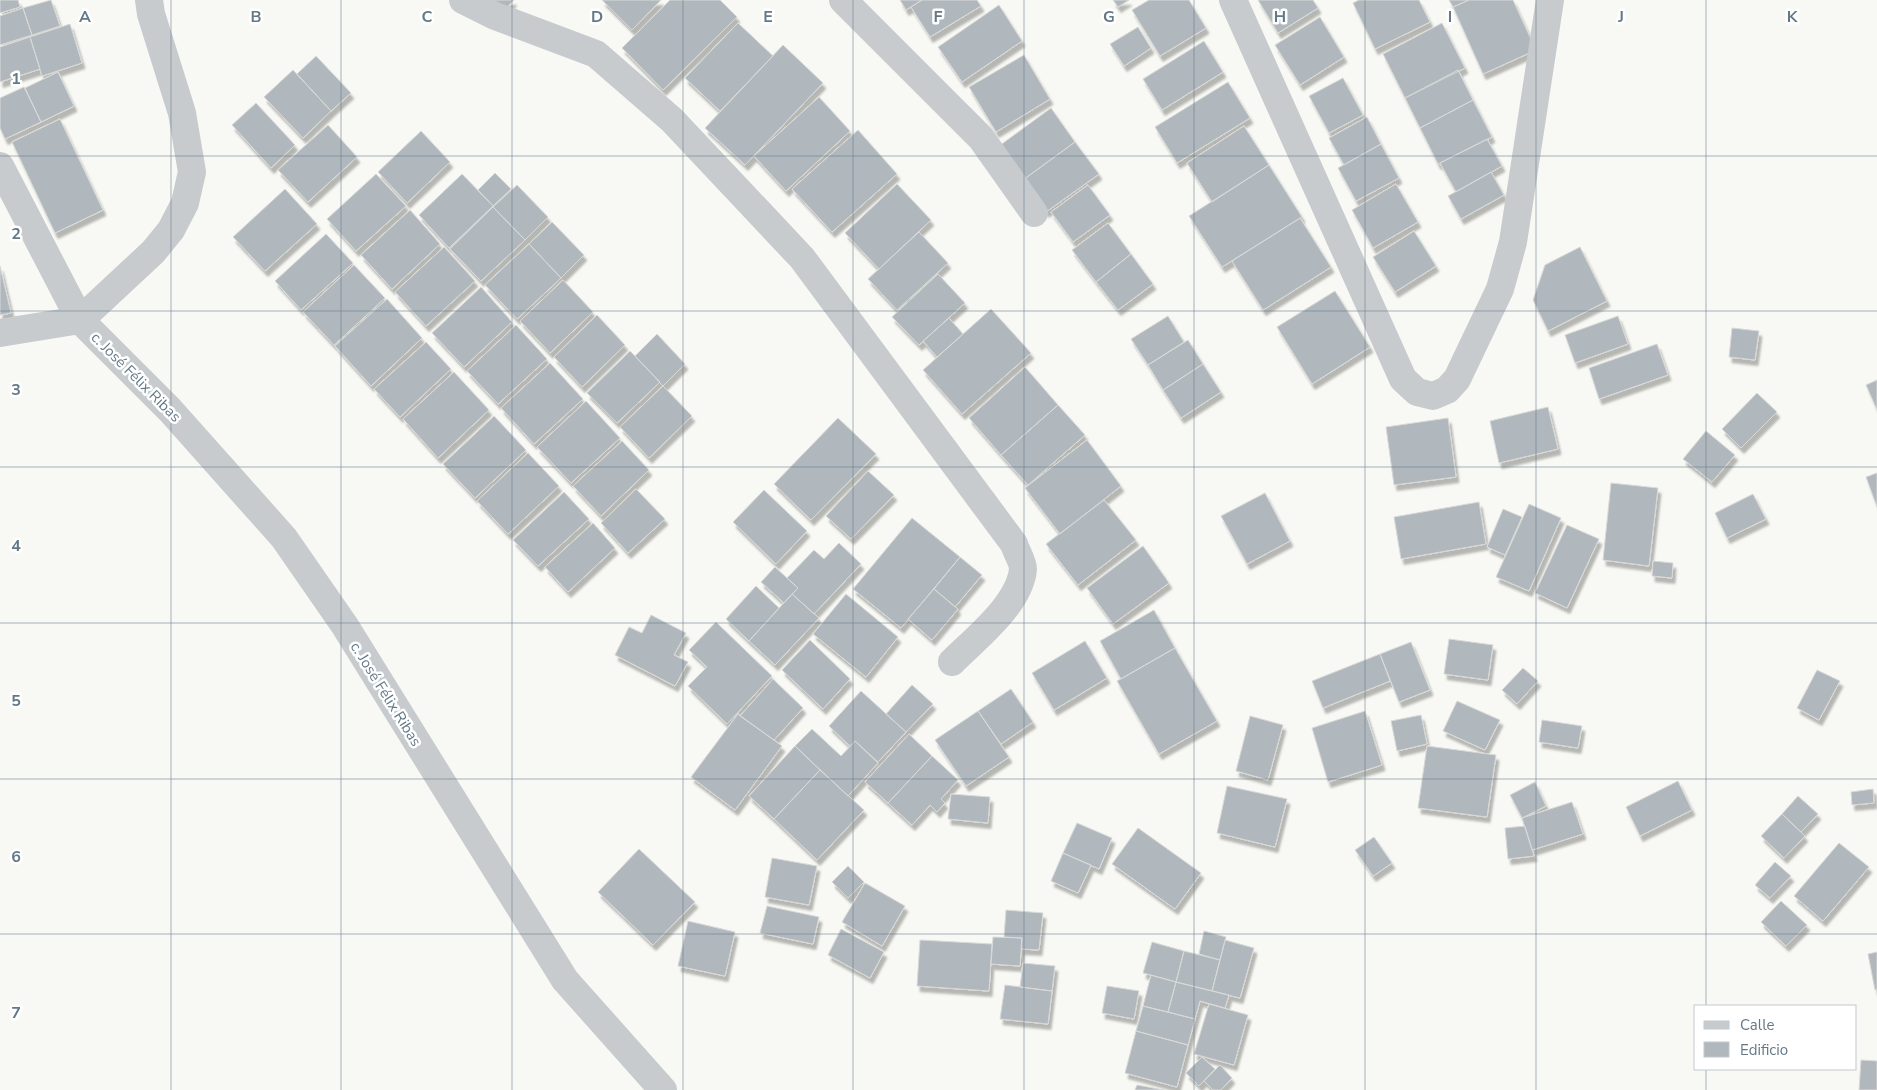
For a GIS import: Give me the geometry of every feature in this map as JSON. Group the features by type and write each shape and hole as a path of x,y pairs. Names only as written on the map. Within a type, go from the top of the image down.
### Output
{"street":[{"path":"0,333 80,320 153,252 170,230 185,203 192,172 182,113 150,14 149,0"},
{"path":"463,0 495,16 596,54 672,120 802,258 1014,544 1023,568 1018,588 1008,606 952,662"},
{"path":"843,0 981,138 1034,213"},
{"path":"1233,0 1403,379 1417,392 1433,396 1447,390 1457,380 1500,290 1513,242 1550,0"},
{"name":"c. José Félix Ribas","path":"0,166 80,320 170,410 284,538 344,626 565,980 663,1090"}],"building":[{"path":"0,0 18,0 20,7 0,13"},
{"path":"51,0 60,26 32,35 23,8"},
{"path":"483,0 514,0 500,15"},
{"path":"602,0 661,0 632,30"},
{"path":"670,0 720,0 737,17 663,90 622,48"},
{"path":"900,0 922,0 906,10"},
{"path":"922,0 977,0 981,6 930,37 911,7"},
{"path":"1113,0 1129,0 1118,7"},
{"path":"1149,0 1189,0 1206,28 1160,56 1132,10"},
{"path":"1258,0 1313,0 1318,8 1278,33"},
{"path":"1359,0 1419,0 1430,22 1375,49 1353,3"},
{"path":"1449,0 1469,0 1453,7"},
{"path":"1469,0 1513,0 1536,50 1483,74 1453,7"},
{"path":"999,5 1022,41 962,82 938,47"},
{"path":"23,8 32,35 0,45 0,16"},
{"path":"1320,17 1344,57 1300,85 1275,45"},
{"path":"738,23 773,56 720,111 685,78"},
{"path":"1442,23 1465,68 1405,98 1383,54"},
{"path":"70,24 82,63 42,76 30,37"},
{"path":"1138,27 1151,48 1124,66 1110,44"},
{"path":"30,37 40,69 0,82 0,47"},
{"path":"1204,41 1223,72 1162,110 1143,79"},
{"path":"783,45 823,83 745,165 705,128"},
{"path":"1024,55 1050,99 996,132 969,87"},
{"path":"316,56 351,93 331,111 297,74"},
{"path":"293,70 331,111 303,138 264,97"},
{"path":"1458,70 1473,100 1420,128 1405,98"},
{"path":"58,72 74,106 41,122 25,88"},
{"path":"1343,78 1363,115 1329,133 1309,96"},
{"path":"1228,82 1250,118 1177,163 1155,127"},
{"path":"24,87 41,122 5,139 0,128 0,98"},
{"path":"819,97 850,131 786,191 754,156"},
{"path":"1473,100 1492,137 1438,164 1420,128"},
{"path":"256,103 295,145 271,168 232,125"},
{"path":"1051,108 1075,142 1023,180 999,146"},
{"path":"1367,117 1381,144 1344,165 1329,138"},
{"path":"60,119 103,210 55,233 12,142"},
{"path":"328,125 357,157 308,202 278,170"},
{"path":"1244,126 1269,165 1212,202 1187,163"},
{"path":"858,130 897,174 832,232 792,189"},
{"path":"421,131 450,162 407,203 378,172"},
{"path":"1487,139 1502,166 1456,192 1440,163"},
{"path":"1075,142 1099,174 1046,212 1023,180"},
{"path":"1381,144 1399,178 1356,201 1338,168"},
{"path":"1269,165 1302,217 1222,267 1189,216"},
{"path":"1491,172 1504,195 1461,219 1448,196"},
{"path":"495,173 511,189 493,206 478,190"},
{"path":"376,174 406,206 356,251 327,219"},
{"path":"462,174 493,206 449,248 419,215"},
{"path":"897,184 931,220 879,269 845,233"},
{"path":"1396,184 1418,222 1373,248 1352,210"},
{"path":"517,185 548,217 525,240 493,207"},
{"path":"1088,185 1110,215 1073,242 1051,212"},
{"path":"285,189 317,224 265,271 233,237"},
{"path":"493,207 525,240 481,281 450,249"},
{"path":"410,210 440,244 392,289 361,255"},
{"path":"1300,218 1331,267 1263,310 1232,261"},
{"path":"552,222 584,255 561,278 529,244"},
{"path":"1108,223 1131,254 1096,282 1072,250"},
{"path":"1414,231 1436,266 1395,292 1373,257"},
{"path":"919,232 948,263 897,310 868,279"},
{"path":"326,234 353,263 301,310 275,281"},
{"path":"529,244 561,278 517,319 485,285"},
{"path":"444,247 475,281 426,326 395,292"},
{"path":"1580,247 1607,301 1548,331 1533,300 1545,265"},
{"path":"1131,254 1153,284 1118,310 1096,282"},
{"path":"354,265 385,298 334,345 303,312"},
{"path":"0,266 11,313 0,315"},
{"path":"938,274 965,303 919,345 892,317"},
{"path":"563,280 593,312 550,353 520,321"},
{"path":"481,287 512,322 464,367 432,333"},
{"path":"1335,291 1370,347 1312,384 1277,327"},
{"path":"387,299 422,338 371,386 335,346"},
{"path":"991,309 1031,353 962,414 923,370"},
{"path":"597,315 625,345 582,387 554,357"},
{"path":"1168,316 1184,342 1148,365 1131,339"},
{"path":"1618,316 1628,344 1575,363 1565,335"},
{"path":"949,318 963,334 937,357 923,341"},
{"path":"516,325 547,359 498,404 467,371"},
{"path":"1732,328 1759,331 1755,360 1729,357"},
{"path":"657,334 685,364 663,386 635,356"},
{"path":"1188,340 1203,364 1163,390 1148,365"},
{"path":"426,342 451,369 400,417 374,389"},
{"path":"1657,344 1668,375 1599,399 1589,368"},
{"path":"630,351 660,382 617,423 587,393"},
{"path":"550,363 583,399 534,444 501,408"},
{"path":"1203,364 1221,392 1181,418 1163,390"},
{"path":"1025,367 1058,405 1001,455 969,418"},
{"path":"454,372 489,410 438,458 403,419"},
{"path":"1877,380 1877,410 1866,385"},
{"path":"663,386 692,416 649,458 620,427"},
{"path":"1757,393 1777,412 1741,448 1722,429"},
{"path":"586,401 620,438 571,483 537,447"},
{"path":"1058,405 1085,435 1028,485 1001,455"},
{"path":"1548,407 1558,449 1499,463 1490,421"},
{"path":"494,416 526,450 475,498 443,464"},
{"path":"838,418 876,454 811,520 774,484"},
{"path":"1448,418 1456,477 1394,485 1386,427"},
{"path":"1706,431 1735,455 1712,482 1683,459"},
{"path":"1087,440 1121,486 1060,534 1025,488"},
{"path":"622,441 649,470 601,516 573,486"},
{"path":"528,453 559,486 508,534 477,501"},
{"path":"868,471 894,495 851,539 826,516"},
{"path":"1877,473 1877,507 1866,477"},
{"path":"1611,483 1658,488 1649,566 1603,560"},
{"path":"636,489 665,519 628,553 601,523"},
{"path":"764,490 807,531 776,564 733,522"},
{"path":"564,492 589,519 538,566 513,540"},
{"path":"1265,493 1290,541 1247,564 1221,516"},
{"path":"1753,494 1766,519 1727,538 1715,513"},
{"path":"1104,500 1136,540 1078,585 1046,544"},
{"path":"1479,502 1486,544 1401,559 1394,517"},
{"path":"1529,504 1561,518 1529,591 1496,577"},
{"path":"1503,509 1522,517 1505,555 1487,547"},
{"path":"912,518 960,557 901,628 853,589"},
{"path":"593,523 615,548 568,592 545,567"},
{"path":"1567,525 1599,539 1567,608 1535,593"},
{"path":"839,543 861,564 814,614 792,594 798,588 787,578 814,550 824,559"},
{"path":"1143,546 1169,583 1113,624 1087,588"},
{"path":"960,557 982,575 955,607 934,589"},
{"path":"1653,561 1673,563 1672,578 1652,576"},
{"path":"775,567 798,588 784,603 761,582"},
{"path":"756,586 779,608 749,641 726,619"},
{"path":"934,589 958,609 932,640 908,619"},
{"path":"792,594 819,618 775,665 749,641"},
{"path":"846,594 898,637 866,677 813,634"},
{"path":"1154,610 1175,648 1121,679 1100,641"},
{"path":"651,615 686,633 674,655 688,662 675,686 615,655 629,627 642,633"},
{"path":"716,622 772,676 727,724 688,686 707,667 689,650"},
{"path":"1449,639 1493,645 1488,680 1444,674"},
{"path":"810,640 850,679 823,709 782,670"},
{"path":"1085,641 1107,678 1054,710 1032,673"},
{"path":"1411,642 1430,690 1399,702 1380,654"},
{"path":"1175,648 1217,721 1159,754 1117,681"},
{"path":"1380,654 1390,681 1323,708 1312,681"},
{"path":"1523,668 1538,681 1517,704 1502,690"},
{"path":"1817,670 1840,681 1819,720 1797,708"},
{"path":"773,679 803,708 774,740 740,716"},
{"path":"912,685 933,704 906,732 886,714"},
{"path":"1011,689 1033,722 1001,744 978,711"},
{"path":"861,691 906,732 878,762 855,741 850,746 829,726"},
{"path":"1457,701 1500,720 1485,750 1443,731"},
{"path":"978,711 1009,757 966,786 935,740"},
{"path":"1365,711 1382,765 1328,782 1312,728"},
{"path":"738,714 782,746 735,810 691,777"},
{"path":"1421,715 1427,744 1397,751 1391,721"},
{"path":"1250,716 1283,725 1268,780 1236,771"},
{"path":"1542,720 1582,726 1578,748 1539,742"},
{"path":"812,729 841,756 855,741 878,763 848,796 795,746"},
{"path":"909,734 932,756 888,803 865,782"},
{"path":"795,746 820,770 774,819 749,796"},
{"path":"1427,746 1496,755 1487,817 1418,808"},
{"path":"932,756 958,780 941,799 945,803 937,812 930,805 912,825 888,803"},
{"path":"820,770 864,810 817,860 774,819"},
{"path":"1678,781 1692,810 1640,836 1626,807"},
{"path":"1535,782 1546,806 1522,818 1510,795"},
{"path":"1227,786 1287,799 1275,847 1217,833"},
{"path":"1873,789 1874,803 1852,805 1851,792"},
{"path":"951,794 990,797 988,823 948,819"},
{"path":"1798,796 1818,814 1801,832 1782,814"},
{"path":"1572,802 1583,834 1532,850 1522,818"},
{"path":"1782,814 1805,836 1784,858 1761,836"},
{"path":"1077,823 1112,838 1099,869 1063,853"},
{"path":"1525,826 1534,856 1508,859 1505,828"},
{"path":"1138,828 1201,873 1175,909 1112,864"},
{"path":"1374,837 1392,863 1373,876 1355,850"},
{"path":"1839,843 1869,867 1823,921 1794,896"},
{"path":"639,849 695,902 653,945 598,892"},
{"path":"1063,853 1091,865 1078,893 1051,881"},
{"path":"772,858 817,866 809,905 765,897"},
{"path":"1775,862 1791,876 1770,898 1755,885"},
{"path":"848,866 864,882 848,898 832,882"},
{"path":"865,883 905,906 882,946 842,922"},
{"path":"1781,901 1807,925 1786,946 1761,922"},
{"path":"767,906 819,917 813,944 760,933"},
{"path":"1006,910 1043,913 1039,950 1021,949 1022,938 1004,937"},
{"path":"688,921 735,932 725,976 678,966"},
{"path":"841,929 884,952 870,978 828,955"},
{"path":"1204,931 1226,937 1220,960 1199,954"},
{"path":"993,937 1022,938 1020,966 991,964"},
{"path":"920,940 992,944 989,991 917,986"},
{"path":"1225,940 1254,948 1240,998 1212,991"},
{"path":"1152,942 1184,951 1176,982 1143,973"},
{"path":"1184,951 1220,960 1212,991 1176,982"},
{"path":"1877,952 1877,989 1875,990 1868,954"},
{"path":"1023,963 1055,966 1052,991 1020,987"},
{"path":"1151,975 1176,982 1168,1012 1143,1006"},
{"path":"1176,982 1229,995 1225,1008 1200,1001 1195,1019 1168,1012"},
{"path":"1005,985 1052,991 1048,1024 1000,1019"},
{"path":"1107,986 1139,991 1134,1019 1102,1013"},
{"path":"1209,1004 1248,1015 1234,1065 1194,1054"},
{"path":"1143,1006 1195,1019 1188,1045 1136,1031"},
{"path":"1136,1031 1188,1045 1177,1087 1125,1073"},
{"path":"1202,1057 1215,1069 1199,1086 1186,1073"},
{"path":"1861,1060 1877,1061 1877,1090 1859,1090"},
{"path":"1220,1065 1232,1078 1221,1090 1213,1090 1204,1081"},
{"path":"1137,1085 1164,1090 1135,1090"}]}
